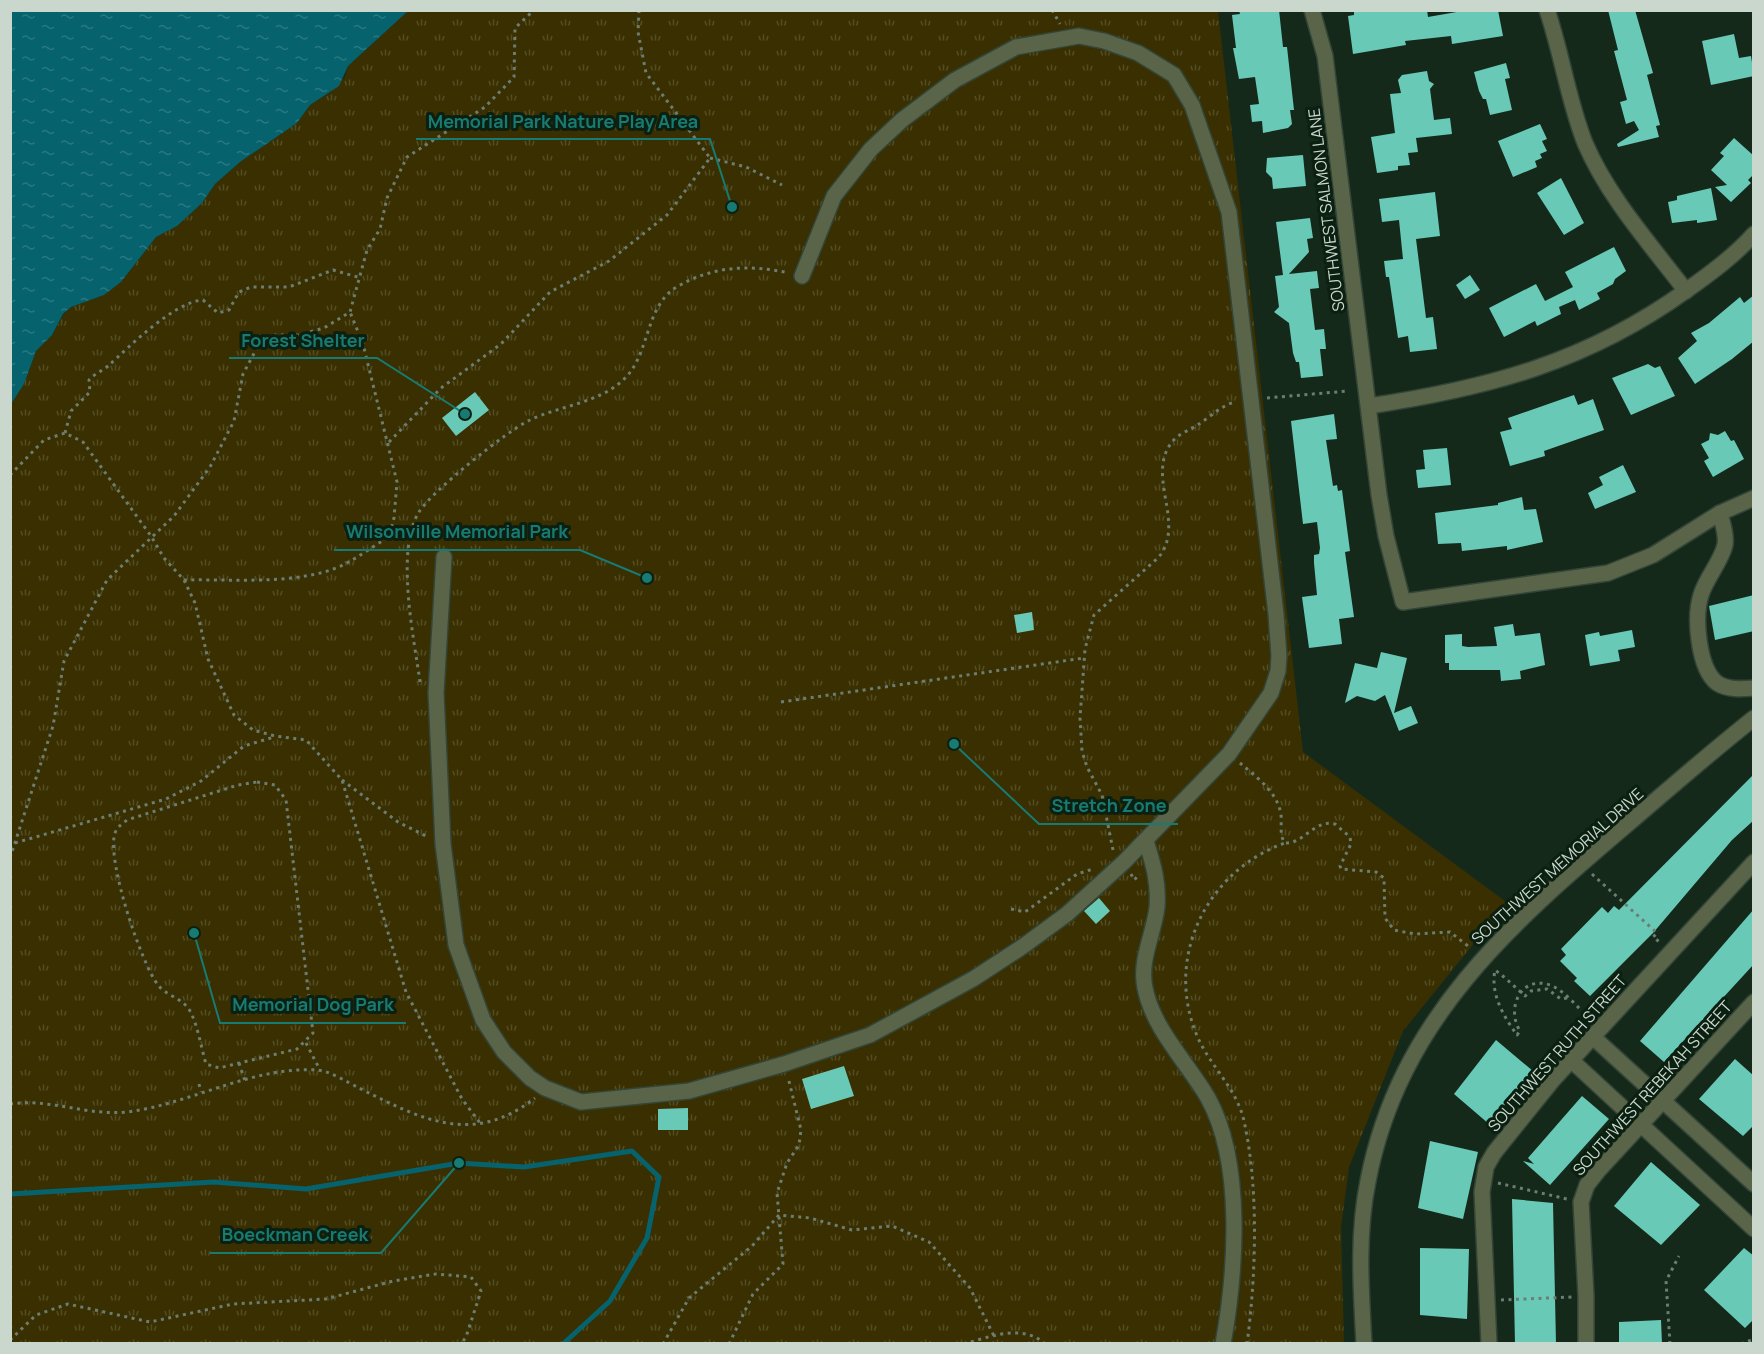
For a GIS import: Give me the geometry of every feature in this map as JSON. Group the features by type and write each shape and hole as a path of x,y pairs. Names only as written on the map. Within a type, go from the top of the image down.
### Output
{"street":[{"name":"SOUTHWEST SALMON LANE","path":"1312,10 1325,56 1383,522 1403,602 1608,573 1653,555 1720,513"},
{"path":"1547,10 1575,113 1593,159 1637,226 1686,291"},
{"path":"444,557 436,693 443,844 456,945 483,1020 504,1052 530,1078 545,1088 581,1102 689,1091 784,1064 870,1035 974,979 1067,914 1125,862 1229,754 1271,693 1278,671 1280,656 1229,212 1192,105 1174,75 1138,53 1104,41 1079,36 1016,47 955,80 902,120 871,148 834,196 802,276"},
{"path":"1369,406 1460,391 1564,359 1627,330 1725,262 1754,234"},
{"path":"1754,498 1720,513 1725,537 1724,548 1701,594 1697,612 1697,630 1702,654 1716,682 1727,688 1754,687"},
{"name":"SOUTHWEST MEMORIAL DRIVE","path":"1364,1344 1360,1267 1362,1222 1376,1149 1398,1087 1431,1025 1458,986 1502,938 1581,864 1754,718"},
{"path":"1146,841 1158,891 1144,964 1144,986 1159,1024 1210,1101 1230,1156 1234,1215 1222,1344"},
{"name":"SOUTHWEST RUTH STREET","path":"1489,1344 1483,1180 1494,1153 1572,1060 1593,1029 1671,953 1754,862"},
{"name":"SOUTHWEST REBEKAH STREET","path":"1586,1344 1581,1202 1587,1185 1754,1002"},
{"path":"1593,1029 1663,1101 1754,1184"},
{"path":"1572,1060 1754,1229"}],"path":[{"path":"184,580 296,577 324,572 340,567 389,537 394,518 397,482 389,442 363,344 350,312 367,250 380,229 387,198 407,157 485,107 514,77 515,28 534,10"},
{"path":"639,10 638,32 646,73 710,158 746,167 782,186"},
{"path":"389,442 441,388 501,344 550,292 609,261 667,215 710,158"},
{"path":"421,694 407,577 408,544 418,513 434,495 509,433 531,420 602,394 622,381 639,360 657,310 674,289 721,269 751,267 802,276"},
{"path":"65,433 71,411 90,392 89,380 132,343 146,335 162,318 188,304 203,300 218,313 224,313 229,310 239,292 252,287 289,286 333,270 361,278"},
{"path":"10,858 53,726 64,661 107,580 174,516 210,467 234,421 243,375 258,346 275,335 299,335 324,328 350,312"},
{"path":"1259,399 1348,391"},
{"path":"1152,861 1134,880 1125,862 1111,848 1102,795 1087,767 1082,751 1080,718 1084,658 1094,615 1158,558 1166,547 1169,532 1163,469 1164,458 1172,442 1217,411 1237,402"},
{"path":"10,475 44,440 65,433 83,442 151,536 164,558 184,580 195,603 208,658 234,715 253,730 275,736 306,740 342,780 398,822 443,844"},
{"path":"782,702 1084,658"},
{"path":"15,843 166,800 209,775 244,746 275,736"},
{"path":"1232,771 1239,762"},
{"path":"1246,768 1259,780 1278,805 1282,838 1285,843"},
{"path":"342,780 406,992 462,1099 480,1123"},
{"path":"257,782 275,785 286,800 314,1021 313,1033 306,1043 297,1049 219,1068 206,1064 190,1011 184,1003 159,987 132,922 113,860 114,834 117,828 128,820 238,785 257,782"},
{"path":"1244,1119 1222,1074 1199,1040 1191,1020 1186,988 1187,956 1199,917 1222,884 1252,857 1285,843 1291,843 1319,824 1335,824 1350,837 1351,844 1342,859 1341,869 1376,872 1384,878 1386,918 1394,930 1415,934 1450,932 1468,946"},
{"path":"429,825 429,837"},
{"path":"1107,854 1111,848"},
{"path":"1581,864 1657,933 1653,937 1671,953"},
{"path":"1011,909 1025,912 1077,873 1096,867"},
{"path":"1520,992 1513,1011 1514,1022 1520,1031 1517,1035 1499,1005 1493,979 1495,970 1525,996 1532,991 1547,989 1561,999 1567,998 1593,1029"},
{"path":"306,1043 320,1070"},
{"path":"239,1063 245,1081"},
{"path":"729,1344 753,1294 783,1264 777,1193 787,1163 799,1145 801,1130 784,1064"},
{"path":"10,1104 44,1103 77,1111 110,1113 145,1109 201,1092 280,1073 320,1070 421,1119 448,1124 480,1123 514,1113 545,1088"},
{"path":"199,1084 201,1092"},
{"path":"1483,1180 1581,1202"},
{"path":"779,1215 810,1218 852,1230 892,1226 929,1242 970,1288 994,1336"},
{"path":"663,1344 689,1298 752,1245 779,1215"},
{"path":"1670,1344 1666,1281 1679,1256"},
{"path":"10,1340 36,1315 68,1304 150,1322 233,1304 326,1299 393,1281 436,1274 471,1276 480,1292 466,1337 461,1344"},
{"path":"1488,1300 1586,1296"},
{"path":"964,1344 994,1336 1029,1334 1045,1344"},
{"path":"1741,1344 1754,1339"}],"green space":[{"path":"408,11 1218,11 1303,752 1513,907 1479,937 1403,1031 1349,1167 1341,1227 1344,1343 11,1344 11,404 24,384 36,351 52,335 63,315 71,307 104,295 121,282 156,237 177,226 202,203 215,184 240,162 297,123 310,105 329,93 345,77 348,66"}],"water":[{"path":"11,10 408,11 348,66 339,86 310,105 297,123 240,162 215,184 202,203 177,226 156,237 121,282 104,295 71,307 63,314 52,335 36,351 24,384 11,404"}],"building":[{"path":"1239,10 1279,10 1283,47 1287,47 1294,110 1290,110 1292,124 1288,128 1263,133 1262,121 1252,122 1250,105 1259,104 1255,77 1239,79 1233,48 1236,48 1232,15 1240,14"},
{"path":"1354,10 1427,10 1428,17 1468,10 1498,10 1503,36 1452,44 1451,36 1405,41 1406,45 1353,54 1348,16 1354,15"},
{"path":"1608,10 1635,10 1653,73 1647,75 1660,125 1656,126 1659,137 1618,147 1617,144 1639,130 1634,121 1626,124 1620,102 1627,100 1614,51 1618,50"},
{"path":"1734,34 1739,58 1751,56 1754,76 1711,85 1702,41"},
{"path":"1506,63 1510,78 1505,79 1512,110 1490,115 1486,99 1483,99 1479,91 1474,72"},
{"path":"1427,71 1429,81 1434,84 1430,89 1434,120 1450,118 1452,134 1416,138 1418,152 1408,153 1410,165 1398,166 1398,170 1377,173 1371,137 1395,133 1390,94 1401,93 1398,80 1402,75"},
{"path":"1540,124 1547,139 1542,141 1547,151 1540,154 1542,158 1535,161 1537,167 1513,177 1498,141"},
{"path":"1734,138 1754,156 1754,174 1748,180 1751,183 1731,202 1715,187 1727,185 1711,170 1724,156 1720,153"},
{"path":"1303,155 1306,186 1273,189 1272,178 1266,172 1267,158"},
{"path":"1561,178 1584,223 1564,235 1537,193"},
{"path":"1711,188 1717,220 1672,223 1668,202 1677,200 1677,196"},
{"path":"1435,192 1440,236 1416,239 1426,318 1433,317 1437,349 1410,352 1408,336 1398,338 1389,277 1386,277 1384,261 1403,259 1399,220 1382,222 1379,199"},
{"path":"1310,218 1313,238 1307,239 1309,252 1289,274 1317,271 1319,288 1310,289 1315,330 1324,329 1326,349 1320,349 1323,376 1301,378 1299,362 1296,362 1293,353 1289,323 1274,312 1279,307 1275,276 1283,275 1276,222"},
{"path":"1614,247 1626,271 1615,279 1613,284 1597,293 1600,299 1579,310 1575,300 1559,307 1561,314 1537,326 1535,321 1504,337 1489,308 1536,284 1545,301 1573,287 1565,272"},
{"path":"1470,275 1480,290 1465,299 1456,285"},
{"path":"1754,295 1754,341 1695,384 1678,358 1697,341 1691,333 1709,323 1740,297 1744,303"},
{"path":"1648,364 1655,368 1660,366 1675,396 1631,415 1612,378"},
{"path":"475,392 489,410 456,436 442,418"},
{"path":"1574,395 1578,405 1593,399 1604,430 1544,451 1545,456 1510,466 1500,432 1512,429 1508,418"},
{"path":"1334,414 1337,439 1326,440 1333,486 1337,485 1338,491 1342,490 1350,551 1345,552 1354,617 1339,619 1342,644 1309,648 1302,597 1317,595 1314,555 1319,554 1320,548 1317,522 1303,524 1291,421"},
{"path":"1725,431 1731,441 1734,440 1744,459 1713,477 1704,461 1709,458 1701,444 1709,440 1710,433 1718,435"},
{"path":"1447,448 1451,485 1418,488 1416,470 1425,469 1423,450"},
{"path":"1623,465 1636,492 1595,509 1588,493 1603,485 1599,477"},
{"path":"1522,497 1524,510 1536,509 1543,542 1507,550 1507,546 1462,551 1461,543 1438,544 1435,513 1498,505 1498,503"},
{"path":"1754,595 1754,631 1715,640 1709,606"},
{"path":"1032,612 1034,630 1017,633 1014,615"},
{"path":"1513,624 1515,636 1540,633 1545,665 1520,671 1521,679 1501,681 1500,670 1449,670 1449,663 1445,663 1445,635 1462,634 1462,646 1497,646 1494,627"},
{"path":"1632,630 1635,647 1618,650 1620,661 1590,666 1585,635 1599,632 1600,636"},
{"path":"1381,652 1407,658 1394,713 1411,706 1418,723 1399,731 1385,695 1375,701 1357,696 1345,703 1355,663 1377,668"},
{"path":"1754,774 1754,820 1732,840 1653,933 1590,996 1574,981 1577,978 1560,961 1566,955 1561,949 1602,907 1608,913 1614,906 1619,910"},
{"path":"1099,898 1110,911 1096,924 1084,911"},
{"path":"1754,909 1754,964 1664,1062 1640,1041"},
{"path":"1496,1040 1533,1071 1489,1124 1454,1094"},
{"path":"1735,1059 1754,1076 1754,1125 1743,1136 1699,1099"},
{"path":"844,1066 854,1096 811,1109 802,1079"},
{"path":"1582,1096 1609,1119 1550,1185 1523,1161 1534,1164 1528,1158"},
{"path":"688,1108 688,1130 658,1130 658,1109"},
{"path":"1430,1141 1478,1152 1463,1219 1418,1208"},
{"path":"1651,1162 1700,1205 1661,1245 1614,1206"},
{"path":"1512,1199 1553,1203 1556,1344 1515,1344"},
{"path":"1420,1248 1469,1249 1467,1319 1420,1315"},
{"path":"1744,1248 1754,1256 1754,1319 1745,1328 1704,1290"},
{"path":"1661,1320 1662,1344 1619,1344 1619,1322"}],"waterway":[{"path":"10,1194 214,1182 306,1189 459,1163 524,1167 632,1151 659,1177 647,1238 610,1301 563,1344"}],"place":[{"name":"Memorial Park Nature Play Area","path":"732,207"},
{"name":"Forest Shelter","path":"465,414"},
{"name":"Wilsonville Memorial Park","path":"647,578"},
{"name":"Stretch Zone","path":"954,744"},
{"name":"Memorial Dog Park","path":"194,933"},
{"name":"Boeckman Creek","path":"459,1163"}]}
